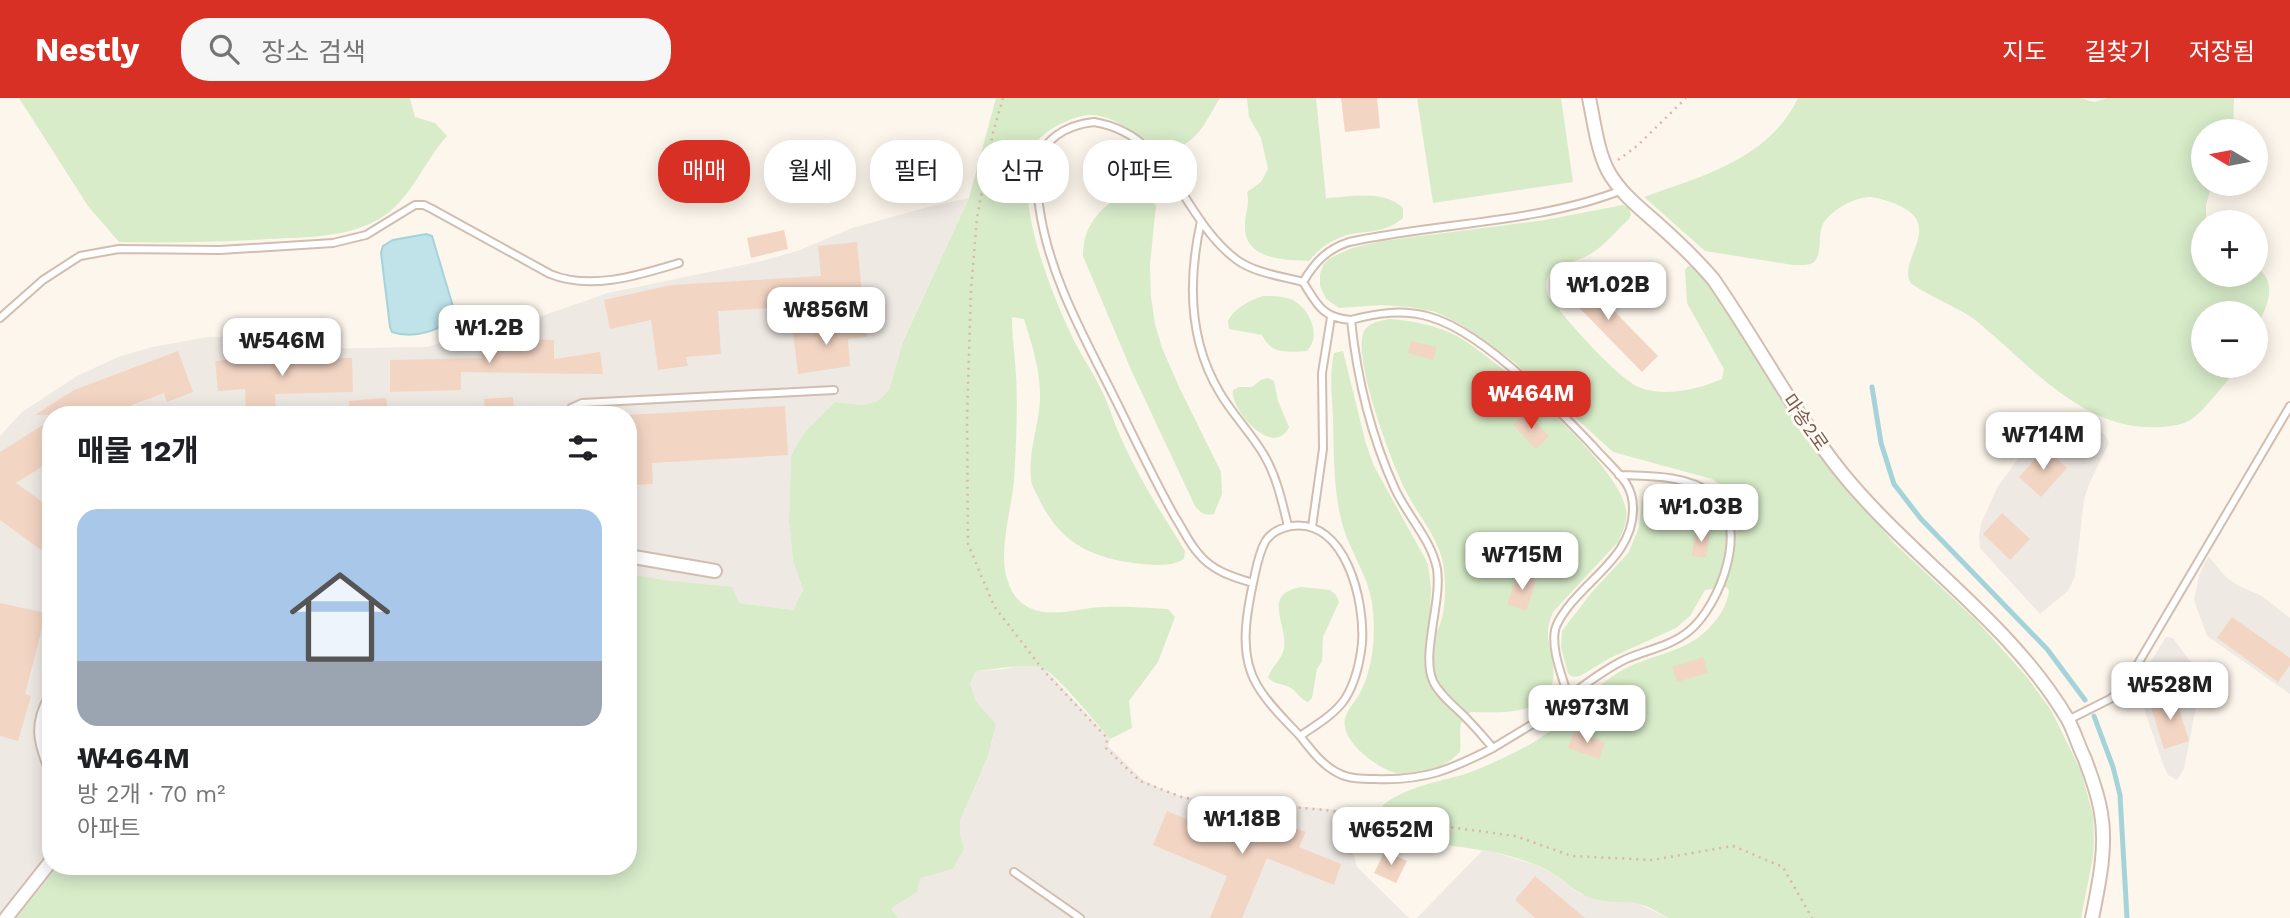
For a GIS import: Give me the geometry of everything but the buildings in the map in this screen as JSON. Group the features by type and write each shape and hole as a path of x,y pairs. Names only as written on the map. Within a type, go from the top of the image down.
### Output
{"street":[{"name":"마송2로","path":"1589,98 1607,168 1622,190 1696,259 1713,279 1803,420 1841,472 1887,523 1959,591 2034,670 2067,720 2091,775 2102,814 2101,870 2092,918"},
{"path":"637,558 715,571"},
{"path":"42,719 39,732 42,748"},
{"path":"6,918 42,872"}],"lane":[{"path":"1253,583 1219,571 1198,554 1150,473 1072,313 1052,265 1035,181 1040,157 1055,135 1068,127 1094,122 1115,127 1140,142 1158,157 1217,241 1240,262 1264,272 1303,282 1318,306 1331,317 1351,320 1375,314 1401,313 1430,317 1448,324 1517,373 1574,426 1619,475 1632,498 1633,511 1625,545 1577,596 1560,617 1556,628 1554,641 1568,697"},
{"path":"1303,282 1313,266 1335,246 1590,202 1622,190"},
{"path":"0,318 43,280 80,256 119,249 220,250 333,243 366,235 415,205 424,205 539,268 570,281 618,278 680,263"},
{"path":"1201,221 1192,272 1199,346 1219,393 1264,455 1279,490 1288,526"},
{"path":"1312,527 1322,449 1322,373 1331,317"},
{"path":"1351,320 1357,360 1378,447 1397,494 1425,538 1437,570 1437,607 1430,648 1432,680 1493,748"},
{"path":"575,406 582,403 834,390"},
{"path":"2067,720 2110,699 2123,689 2290,406"},
{"path":"1300,736 1338,708 1355,678 1362,641 1360,604 1349,570 1332,540 1321,530 1288,526 1275,531 1266,540 1261,552 1247,623 1250,671 1267,699 1318,757 1339,773 1349,777 1391,780 1435,774 1493,748 1541,719 1611,667 1678,639 1691,630 1707,612 1724,575 1730,539 1730,522 1719,499 1698,486 1682,481 1619,475"},
{"path":"1014,872 1080,918"}],"path":[{"path":"1607,168 1637,146 1686,98"}],"shaded area":[{"path":"969,198 903,340 889,390 878,401 861,405 835,402 791,456 789,521 793,561 803,590 793,610 739,603 671,581 637,575 637,406 42,406 42,875 51,875 16,918 0,918 0,436 22,412 77,376 118,357 152,347 208,337 229,337 303,349 427,347 475,332 533,319 608,293 762,261 800,250 852,228 932,206 963,203 963,199"},
{"path":"2056,421 2096,430 2105,435 2109,443 2084,500 2075,576 2068,591 2040,614 1980,548 1979,537 1981,524 1998,486 2047,425"},
{"path":"2209,557 2226,577 2262,596 2290,618 2290,694 2207,636 2194,600 2199,576"},
{"path":"2166,637 2173,638 2208,686 2198,697 2184,769 2177,780 2168,775 2163,764 2138,691 2138,683"},
{"path":"1023,665 1044,668 1110,739 1108,746 1143,780 1161,789 1184,797 1342,810 1357,867 1409,918 898,918 890,910 917,892 921,878 953,869 964,849 960,821 988,758 996,724 976,701 970,683 976,671"},
{"path":"1488,850 1538,866 1580,894 1639,904 1668,918 1417,918 1482,851"}],"green space":[{"path":"19,98 410,98 415,117 435,123 447,136 403,199 384,216 357,229 298,238 119,242 88,206"},
{"path":"996,98 1220,98 1200,130 1189,140 1149,140 1113,120 1098,116 1082,116 1045,133 1039,140 985,140"},
{"path":"1247,98 1316,98 1326,198 1386,198 1403,208 1403,218 1385,228 1339,238 1322,248 1309,261 1289,260 1258,252 1246,237 1247,192 1261,182 1268,169 1261,138 1249,117"},
{"path":"1417,98 1561,98 1573,182 1433,203"},
{"path":"1798,98 2080,98 2094,102 2108,98 2234,98 2233,119 2191,119 2191,196 2209,196 2206,210 2191,210 2191,287 2268,287 2268,281 2269,296 2268,301 2191,301 2191,378 2230,378 2192,419 2174,426 2162,427 2133,426 2107,419 2059,392 1974,319 1910,282 1908,273 1919,232 1918,222 1910,212 1896,204 1870,197 1857,199 1843,206 1825,220 1814,262 1793,265 1705,251 1644,197 1711,173 1752,151 1785,119"},
{"path":"977,168 977,203 1029,203 1042,263 1073,338 1102,391 1136,469 1185,551 1184,559 1171,564 1121,561 1082,548 1062,533 1054,523 1031,482 1031,458 1040,389 1024,319 1012,317 1017,388 1016,428 1014,481 1004,560 1005,571 1015,596 1026,606 1045,612 1136,607 1168,609 1175,617 1158,662 1129,701 1132,728 1110,739 1048,671 1019,666 976,671 970,683 976,701 996,724 988,757 960,821 964,849 953,869 921,878 917,892 891,909 898,918 16,918 51,875 637,875 637,575 732,587 739,603 793,610 803,590 793,561 789,521 791,456 804,433 835,402 862,405 878,401 889,390 903,341 969,198"},
{"path":"1110,203 1156,205 1150,265 1155,324 1180,389 1221,472 1222,494 1214,514 1203,513 1195,506 1132,372 1083,256 1086,234"},
{"path":"1623,205 1629,208 1629,219 1592,253 1553,270 1546,285 1548,296 1592,347 1631,382 1651,391 1693,389 1722,379 1724,369 1687,303 1685,270 1692,266 1717,296 1781,400 1832,471 1895,544 1976,620 2027,677 2051,710 2081,771 2093,815 2093,857 2081,918 1668,918 1643,905 1591,898 1550,871 1525,861 1411,836 1384,819 1383,805 1402,793 1472,771 1523,748 1554,728 1619,672 1686,645 1697,639 1714,622 1727,601 1729,590 1726,587 1705,590 1690,616 1676,628 1610,658 1580,676 1573,677 1568,674 1561,647 1562,631 1591,593 1629,552 1639,527 1642,500 1654,495 1696,494 1723,529 1732,533 1738,530 1739,522 1733,500 1724,488 1712,479 1613,452 1514,362 1462,325 1436,312 1410,307 1381,305 1339,308 1326,299 1320,286 1323,265 1330,258 1352,248 1382,241 1545,220"},
{"path":"1263,296 1288,299 1296,302 1306,312 1314,332 1307,351 1280,351 1270,346 1262,335 1229,329 1228,321 1238,308"},
{"path":"1390,319 1424,324 1449,332 1499,366 1581,441 1619,491 1626,510 1625,526 1619,541 1553,612 1548,635 1553,677 1550,691 1542,701 1517,710 1471,712 1461,724 1460,752 1439,767 1413,774 1396,773 1371,760 1354,745 1345,727 1346,715 1361,691 1369,670 1374,625 1370,593 1345,533 1337,497 1331,385 1334,353 1343,351 1374,466 1428,564 1431,588 1429,637 1433,637 1438,630 1445,600 1444,567 1439,550 1407,493 1393,460 1376,414 1364,367 1362,348 1365,330 1374,323"},
{"path":"1268,378 1274,381 1278,401 1289,427 1282,436 1273,438 1263,435 1245,418 1238,408 1233,390 1252,387"},
{"path":"1301,587 1330,590 1339,602 1323,637 1322,661 1317,669 1312,698 1308,702 1292,689 1275,683 1268,677 1284,648 1279,603 1282,596"}],"water":[{"path":"426,234 432,236 454,310 444,324 428,332 409,335 392,332 381,253 383,246 393,240"}],"waterway":[{"path":"1872,387 1881,443 1894,484 1921,519 2047,649 2085,700"},
{"path":"2094,716 2113,767 2120,795 2127,918"}]}
